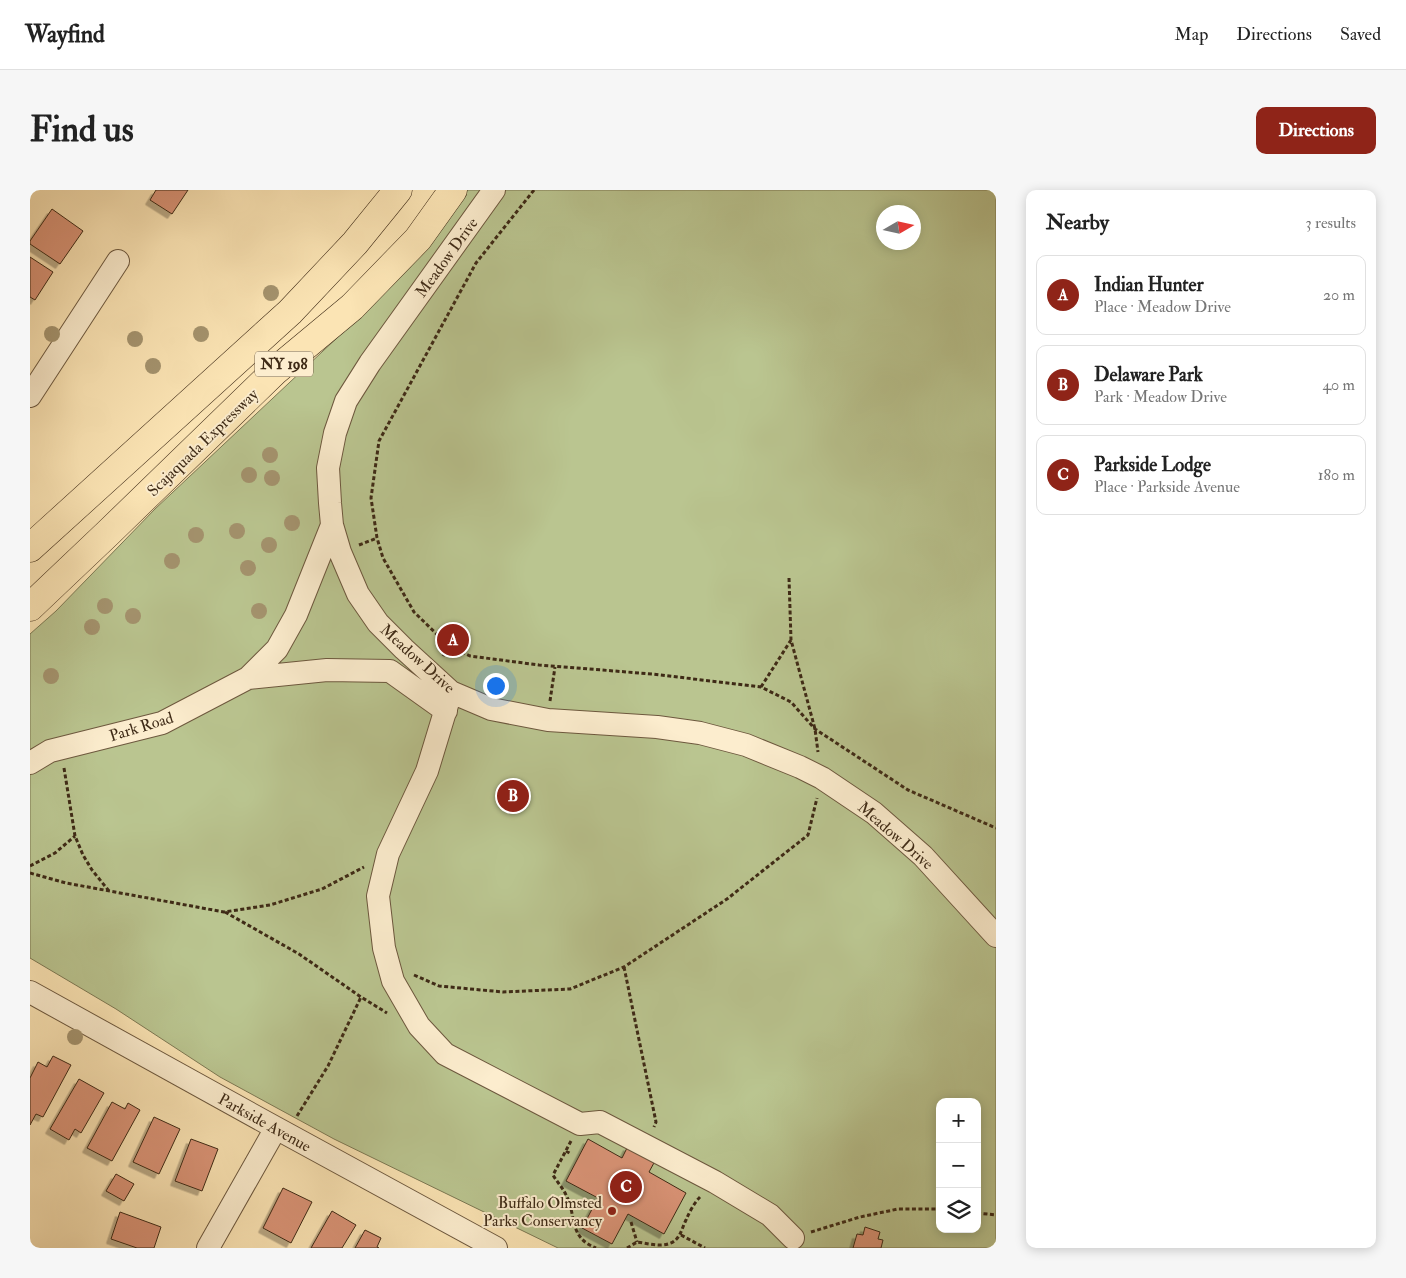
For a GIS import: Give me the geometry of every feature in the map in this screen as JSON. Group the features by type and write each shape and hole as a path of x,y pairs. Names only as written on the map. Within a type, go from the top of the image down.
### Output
{"highway":[{"name":"NY 198","path":"30,548 290,312 354,243 398,190"},
{"name":"Scajaquada Expressway","path":"30,607 275,371 352,307 418,239 453,190"}],"street":[{"name":"Meadow Drive","path":"494,190 375,356 346,401 334,433 328,468 332,525 340,552 358,594 378,623 404,649 449,701 548,720 657,727 700,732 746,745 822,778 874,813 916,850 996,936"},
{"path":"30,396 118,261"},
{"name":"Park Road","path":"30,763 50,751 162,722 248,678 277,649 296,614 332,525"},
{"name":"Park Road","path":"248,678 327,670 390,671 449,701"},
{"path":"449,701 427,771 388,854 378,896 384,948 388,964 394,981 419,1026 445,1054 580,1124 600,1122 698,1173 770,1215 793,1238"},
{"name":"Parkside Avenue","path":"32,992 286,1124 496,1248"},
{"path":"208,1248 286,1124"}],"path":[{"path":"534,190 476,263 379,441 371,498 377,538 383,558 414,612 449,646 470,656 555,667 652,674 761,687 791,702 815,730 908,790 996,828"},
{"path":"388,964 439,986 503,992 570,989 624,966 727,899 808,834 822,778 815,730 791,640 789,578"},
{"path":"761,687 791,640"},
{"path":"548,720 555,667"},
{"path":"62,748 75,836 92,870 109,890"},
{"path":"30,866 55,852 75,836"},
{"path":"224,912 270,905 322,889 388,854"},
{"path":"30,873 66,883 224,912 299,954 395,1018"},
{"path":"624,966 656,1122"},
{"path":"286,1124 328,1066 361,997"},
{"path":"572,1138 553,1175 567,1196 575,1228 580,1237 596,1248"},
{"path":"566,1151 572,1154"},
{"path":"628,1248 637,1242 667,1245 676,1241 684,1219 702,1196"},
{"path":"793,1238 898,1209 936,1210"},
{"path":"981,1212 996,1214"},
{"path":"631,1222 637,1242"},
{"path":"680,1234 705,1248"}],"green space":[{"path":"463,190 996,190 996,1248 558,1248 334,1139 220,1077 116,1009 30,958 30,634 56,611 155,509 356,320"}],"building":[{"path":"156,190 188,190 172,214 150,200"},
{"path":"52,209 83,231 60,264 30,244 30,241"},
{"path":"30,257 53,272 35,300 30,297"},
{"path":"53,1056 71,1065 43,1117 36,1114 30,1125 30,1078 38,1062 47,1067"},
{"path":"79,1079 104,1093 81,1133 75,1129 69,1140 50,1129"},
{"path":"112,1102 125,1109 128,1103 140,1110 112,1161 87,1148"},
{"path":"154,1117 180,1129 159,1174 133,1162"},
{"path":"191,1139 218,1149 202,1191 175,1181"},
{"path":"588,1139 622,1158 628,1146 655,1161 649,1172 686,1193 664,1234 628,1214 612,1244 582,1228 598,1198 566,1181"},
{"path":"116,1174 134,1184 124,1201 106,1191"},
{"path":"283,1188 312,1202 291,1243 263,1228"},
{"path":"332,1211 356,1225 342,1248 311,1248"},
{"path":"120,1212 161,1227 154,1248 137,1248 111,1239"},
{"path":"865,1227 880,1232 878,1239 883,1240 881,1248 853,1248 857,1234 863,1235"},
{"path":"365,1230 381,1238 377,1247 379,1248 355,1248"}],"place":[{"name":"Indian Hunter","path":"453,640"},
{"name":"Delaware Park","path":"513,796"},
{"name":"Parkside Lodge","path":"626,1187"},
{"name":"Buffalo Olmsted Parks Conservancy","path":"612,1211"}]}
